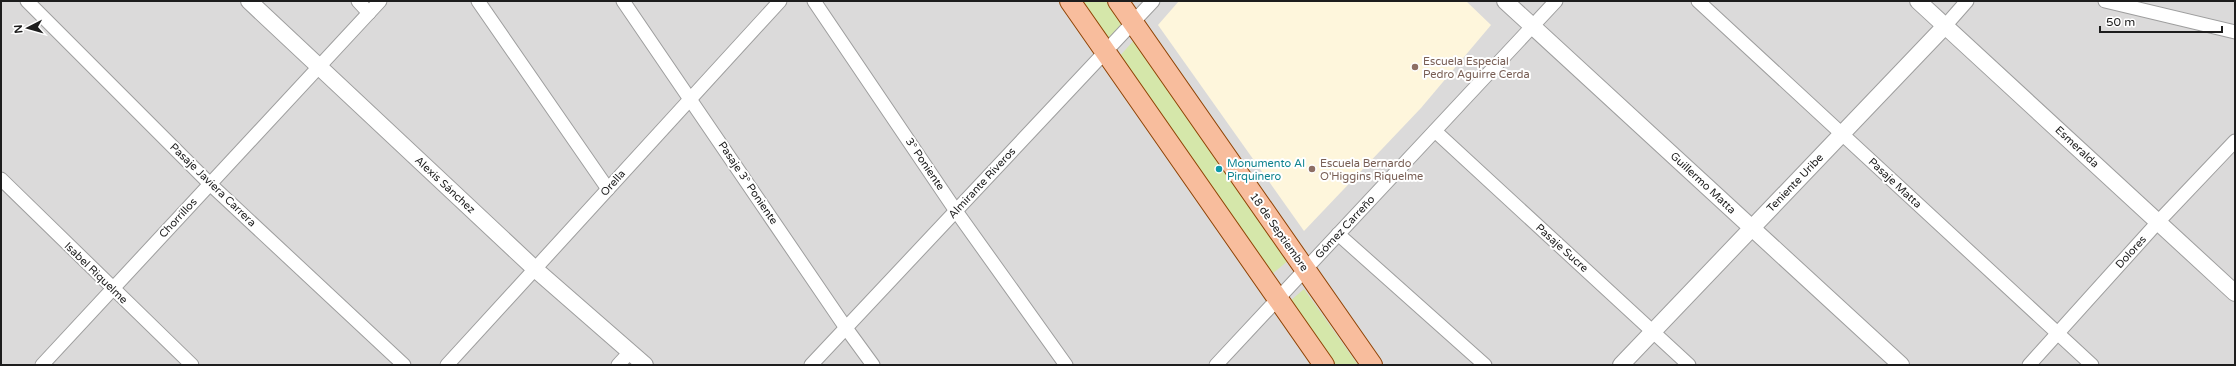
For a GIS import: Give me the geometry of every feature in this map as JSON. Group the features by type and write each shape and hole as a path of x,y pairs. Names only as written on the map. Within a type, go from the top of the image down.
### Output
{"main road":[{"path":"1070,1 1104,52 1324,365"},
{"name":"18 de Septiembre","path":"1118,1 1372,365"}],"street":[{"name":"Pasaje Javiera Carrera","path":"27,1 210,184 404,365"},
{"name":"Alexis Sánchez","path":"249,1 535,268 645,365"},
{"path":"358,1 368,14"},
{"name":"Chorrillos","path":"42,365 380,1"},
{"path":"478,1 608,189"},
{"name":"Pasaje 3° Poniente","path":"623,1 846,328 873,365"},
{"name":"Orella","path":"446,365 780,1"},
{"name":"3° Poniente","path":"814,1 956,211 1066,365"},
{"name":"Almirante Riveros","path":"811,365 1153,1"},
{"name":"Guillermo Matta","path":"1505,1 1901,365"},
{"name":"Gómez Carreño","path":"1216,365 1556,1"},
{"name":"Pasaje Matta","path":"1698,1 2092,365"},
{"name":"Esmeralda","path":"1918,1 2235,293"},
{"name":"Teniente Uribe","path":"1621,365 1945,26 1967,1"},
{"path":"2106,1 2235,32"},
{"name":"Pasaje Sucre","path":"1435,131 1689,365"},
{"name":"Dolores","path":"2029,365 2158,222 2235,141"},
{"name":"Isabel Riquelme","path":"1,179 112,289 192,365"},
{"path":"1338,234 1485,365"},
{"path":"618,365 630,352"}],"shaded area":[{"path":"1,1 2235,1 2235,365 1,365"},
{"name":"Escuela Bernardo O'Higgins Riquelme","path":"1179,1 1466,1 1491,25 1421,108 1304,231 1158,25"}],"green space":[{"path":"1081,1 1106,1 1125,27 1109,43"},
{"path":"1135,39 1289,260 1272,274 1118,58"},
{"path":"1304,289 1358,365 1334,365 1289,302"}],"place":[{"name":"Escuela Especial Pedro Aguirre Cerda","path":"1415,67"},
{"name":"Monumento Al Pirquinero","path":"1219,169"},
{"name":"Escuela Bernardo O'Higgins Riquelme","path":"1312,169"}]}
